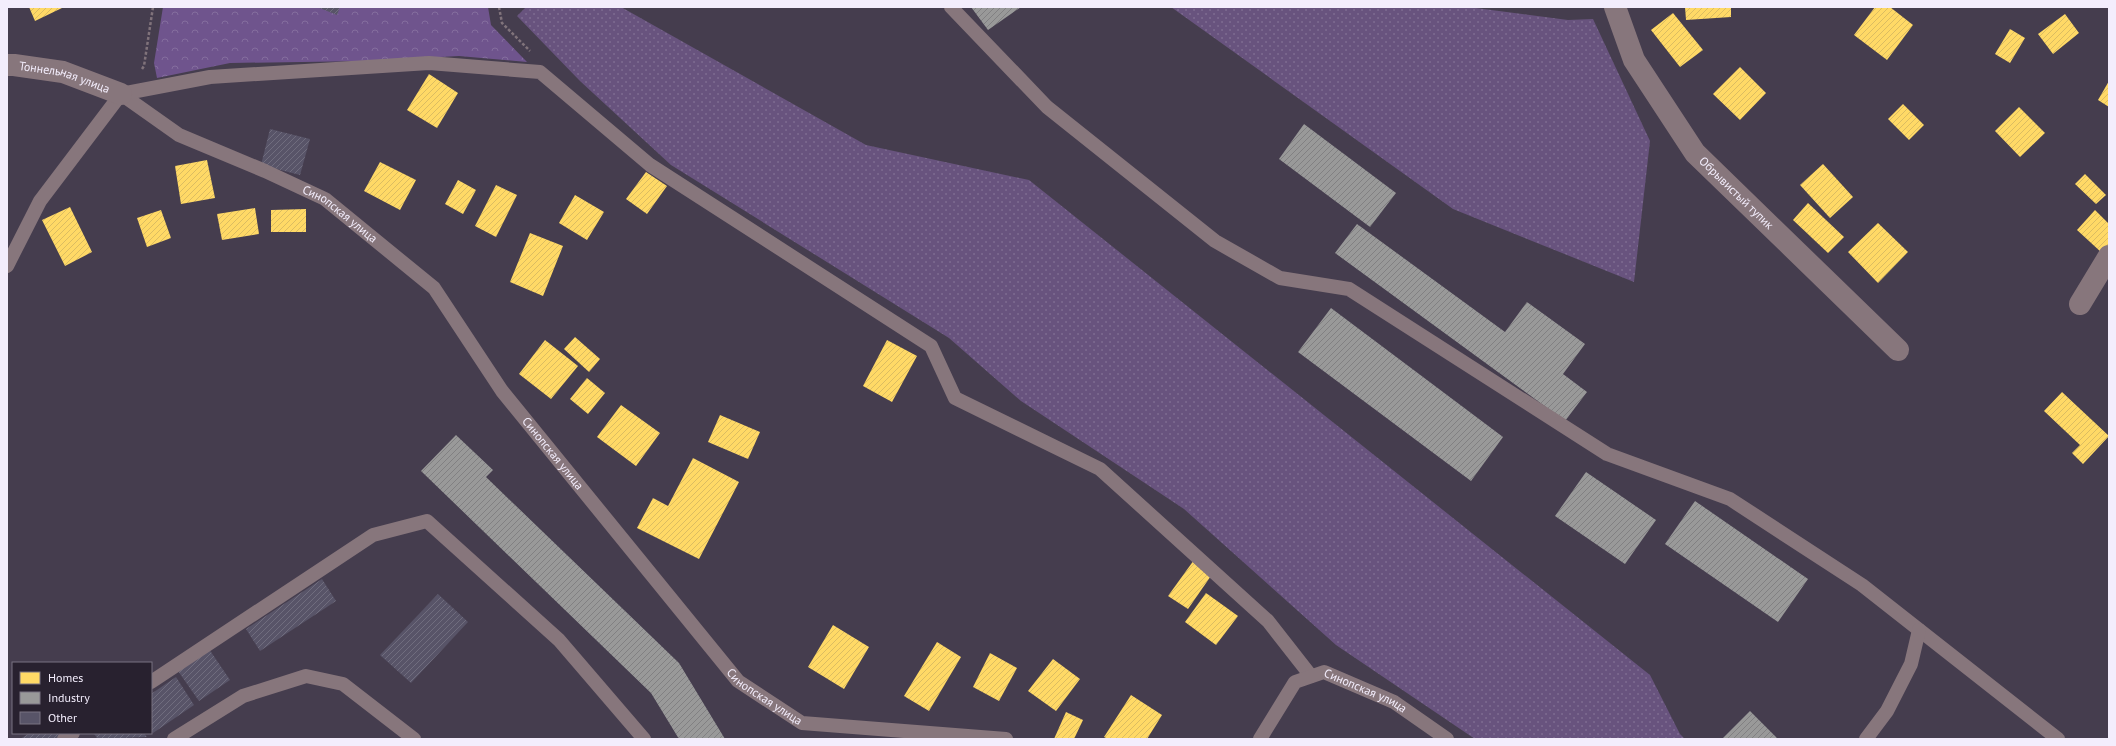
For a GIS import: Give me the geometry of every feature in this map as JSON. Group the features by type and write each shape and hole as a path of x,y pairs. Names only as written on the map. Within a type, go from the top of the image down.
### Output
{"street":[{"name":"Обрывистый тупик","path":"1615,7 1634,60 1695,153 1898,350"},
{"name":"Тоннельная улица","path":"7,65 63,72 121,94"},
{"path":"2080,304 2109,256"}],"lane":[{"path":"951,7 1047,108 1215,241 1280,278 1348,289 1607,454 1730,499 1862,585 2058,739"},
{"path":"7,266 40,201 121,94 210,77 428,63 540,72 650,165 931,346 955,398 1100,468 1268,621 1311,676"},
{"name":"Синопская улица","path":"121,94 179,135 265,171 324,199 434,288 502,391 738,681 802,723 1006,739"},
{"path":"152,681 374,535 427,521 559,640 644,739"},
{"path":"1866,739 1887,711 1911,664 1919,630"},
{"name":"Синопская улица","path":"1260,739 1295,682 1324,672 1394,702 1447,739"},
{"path":"174,739 243,696 306,676 343,684 414,739"}],"path":[{"path":"121,94 144,66 153,7"},
{"path":"499,7 502,23 533,54 540,72"}],"shaded area":[{"path":"526,7 621,7 866,145 1029,180 1650,675 1680,734 1685,739 1475,739 1336,645 1184,509 1021,401 949,338 671,165 580,81 517,16"},
{"path":"1171,7 1468,7 1568,20 1593,19 1650,141 1634,282 1453,209"}],"green space":[{"path":"163,7 488,7 491,25 527,62 459,56 365,61 230,63 157,78 154,63"}],"building: Homes":[{"path":"29,7 64,7 35,21"},
{"path":"1685,7 1731,7 1731,17 1686,20"},
{"path":"1875,7 1890,7 1913,25 1887,60 1854,35"},
{"path":"1673,13 1703,50 1680,67 1651,30"},
{"path":"2065,14 2079,33 2053,54 2038,34"},
{"path":"2010,29 2025,38 2010,63 1995,54"},
{"path":"1740,67 1766,93 1740,120 1713,94"},
{"path":"429,74 458,93 437,128 407,110"},
{"path":"2109,81 2109,107 2098,100"},
{"path":"1903,104 1924,125 1909,140 1888,119"},
{"path":"2019,107 2045,133 2020,157 1995,131"},
{"path":"207,160 215,198 181,204 175,166"},
{"path":"380,162 416,180 400,210 364,191"},
{"path":"1823,164 1853,197 1830,218 1800,185"},
{"path":"646,172 667,186 647,214 626,199"},
{"path":"2085,174 2106,195 2096,204 2075,184"},
{"path":"458,180 476,190 463,214 445,204"},
{"path":"496,185 517,195 496,237 475,226"},
{"path":"575,195 604,212 587,240 559,223"},
{"path":"1808,203 1844,237 1828,253 1793,220"},
{"path":"70,207 92,252 65,266 42,220"},
{"path":"255,208 259,234 222,240 217,214"},
{"path":"306,209 306,232 271,232 271,210"},
{"path":"161,210 171,238 147,247 137,218"},
{"path":"2095,210 2109,224 2109,246 2102,253 2077,230"},
{"path":"1878,223 1908,252 1878,283 1848,252"},
{"path":"530,233 563,246 543,296 510,282"},
{"path":"575,337 600,359 589,372 564,349"},
{"path":"545,340 578,366 551,399 519,374"},
{"path":"887,340 917,356 892,402 863,386"},
{"path":"587,378 605,393 588,414 570,399"},
{"path":"2062,392 2109,436 2083,464 2072,453 2080,445 2044,411"},
{"path":"621,405 660,433 636,466 597,437"},
{"path":"720,415 760,432 748,459 708,442"},
{"path":"693,458 739,482 699,559 637,528 653,498 668,506"},
{"path":"1194,560 1213,573 1188,609 1168,596"},
{"path":"1206,593 1238,616 1216,645 1185,622"},
{"path":"833,625 869,647 844,689 808,667"},
{"path":"937,642 961,657 929,711 904,696"},
{"path":"990,653 1017,668 999,701 973,687"},
{"path":"1053,659 1080,679 1056,711 1028,691"},
{"path":"1131,695 1162,715 1147,739 1108,739 1104,737"},
{"path":"1066,712 1083,720 1074,739 1054,739"}],"building: Industry":[{"path":"971,7 1021,7 988,30"},
{"path":"1304,124 1396,193 1370,227 1279,159"},
{"path":"1357,224 1505,332 1527,302 1585,344 1563,374 1587,392 1565,421 1335,253"},
{"path":"1331,308 1503,437 1471,481 1298,352"},
{"path":"456,435 493,470 486,477 679,663 725,739 679,739 651,693 421,471"},
{"path":"1586,472 1656,520 1625,564 1555,516"},
{"path":"1695,501 1808,579 1778,622 1665,544"},
{"path":"1750,711 1778,739 1722,739"}],"building: Other":[{"path":"317,7 340,7 337,15"},
{"path":"270,129 310,139 300,175 261,165"},
{"path":"322,579 336,601 260,651 246,629"},
{"path":"438,594 468,622 411,683 380,655"},
{"path":"209,649 230,680 199,701 178,671"},
{"path":"176,677 194,705 153,733 152,693"},
{"path":"28,734 67,734 59,739 20,739"},
{"path":"94,734 145,734 147,737 98,739"}]}
